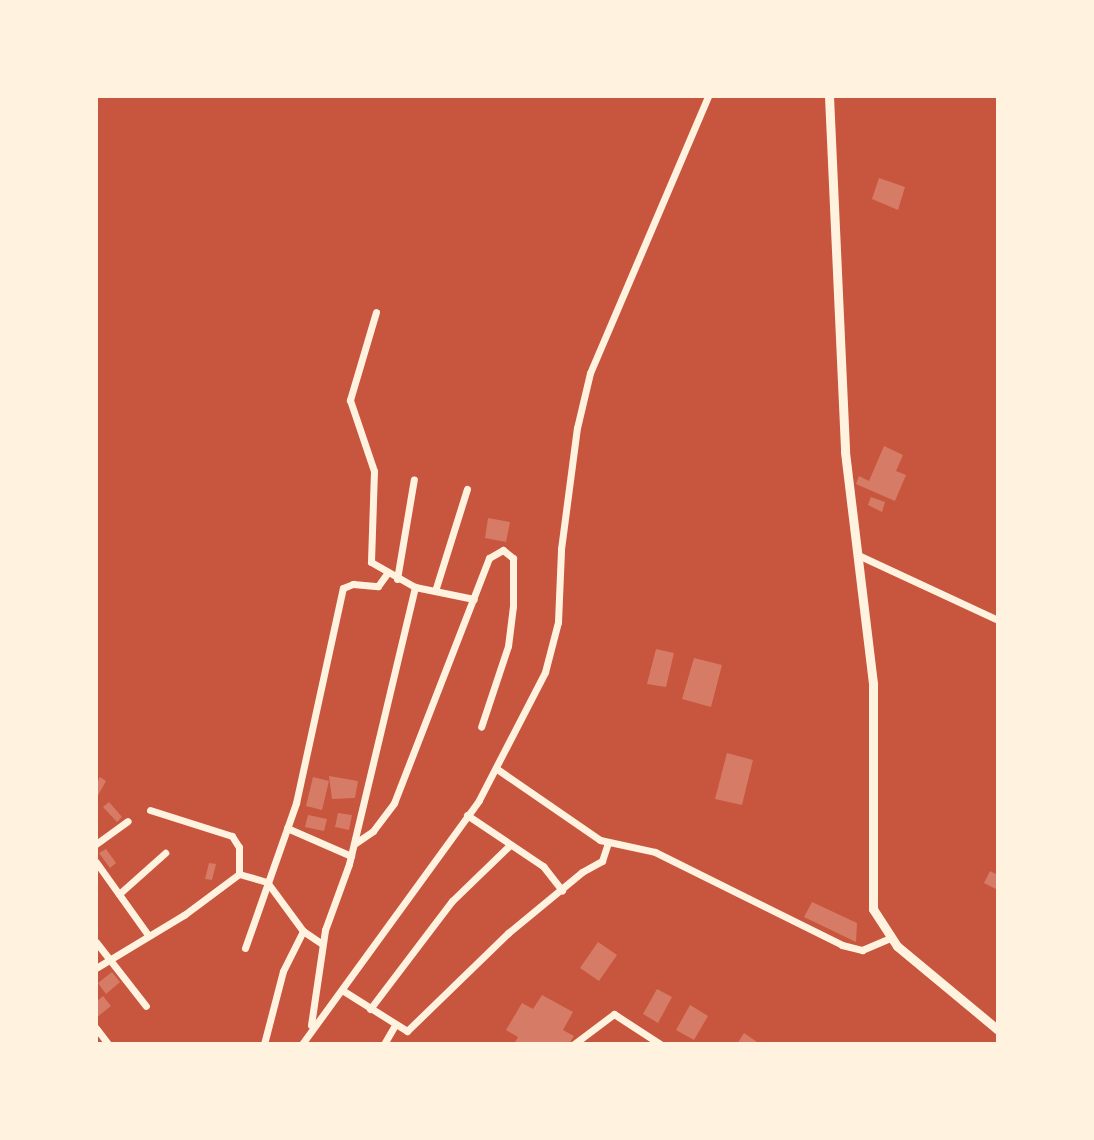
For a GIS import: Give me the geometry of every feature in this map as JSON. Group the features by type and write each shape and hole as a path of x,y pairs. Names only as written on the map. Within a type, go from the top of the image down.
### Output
{"street":[{"path":"311,1026 342,990 467,816 534,698 553,647 561,549 576,428 590,373 708,96"},
{"path":"829,96 845,452 873,684 869,883 873,909 890,938 998,1030"},
{"path":"376,313 350,400 374,471 371,562 386,575 415,587 474,599"},
{"path":"397,579 414,479"},
{"path":"435,591 467,489"},
{"path":"354,844 373,831 394,803 494,551 509,553 513,606 508,646 481,727"},
{"path":"858,555 998,620"},
{"path":"245,948 287,828 327,679 343,588 353,584 378,586 386,575"},
{"path":"305,1043 311,1026 323,943 351,856 415,587"},
{"path":"496,769 606,850 655,852 853,950 890,938"},
{"path":"150,810 232,836 239,847 239,874"},
{"path":"467,816 542,866 562,890"},
{"path":"96,844 128,821"},
{"path":"287,828 351,856"},
{"path":"370,1009 452,901 509,846"},
{"path":"384,1044 398,1029 412,1026 509,933 606,850"},
{"path":"119,894 166,853"},
{"path":"96,862 148,935"},
{"path":"239,874 267,882 303,931 323,943"},
{"path":"96,968 184,915 239,874"},
{"path":"264,1044 283,971 303,931"},
{"path":"96,942 146,1006"},
{"path":"342,990 398,1029"},
{"path":"574,1044 614,1014 660,1044"},
{"path":"96,1028 108,1044"}],"building":[{"path":"879,178 905,187 898,210 872,199"},
{"path":"884,446 903,455 896,471 906,475 895,501 856,484 859,476 869,481"},
{"path":"871,497 885,502 882,512 868,505"},
{"path":"488,518 510,522 506,542 485,538"},
{"path":"656,649 674,653 666,687 647,684"},
{"path":"694,658 722,665 711,707 682,699"},
{"path":"727,753 753,760 742,805 715,799"},
{"path":"329,776 358,781 355,798 332,799"},
{"path":"100,777 106,781 96,799 96,784"},
{"path":"313,777 329,781 322,810 306,806"},
{"path":"109,802 122,817 117,822 103,807"},
{"path":"338,813 352,815 349,830 335,827"},
{"path":"308,815 327,819 324,831 305,827"},
{"path":"106,849 116,863 110,868 99,853"},
{"path":"209,863 216,864 212,880 205,879"},
{"path":"990,871 998,875 998,890 984,883"},
{"path":"812,902 857,923 856,942 804,917"},
{"path":"598,942 617,955 599,981 580,968"},
{"path":"112,972 120,982 106,994 98,983"},
{"path":"657,989 672,997 658,1023 643,1014"},
{"path":"542,995 573,1012 563,1030 574,1036 569,1044 514,1044 518,1037 506,1030 522,1003 533,1009"},
{"path":"103,996 111,1006 96,1018 96,1002"},
{"path":"690,1005 708,1016 694,1040 676,1030"},
{"path":"744,1033 760,1044 737,1044"}]}
